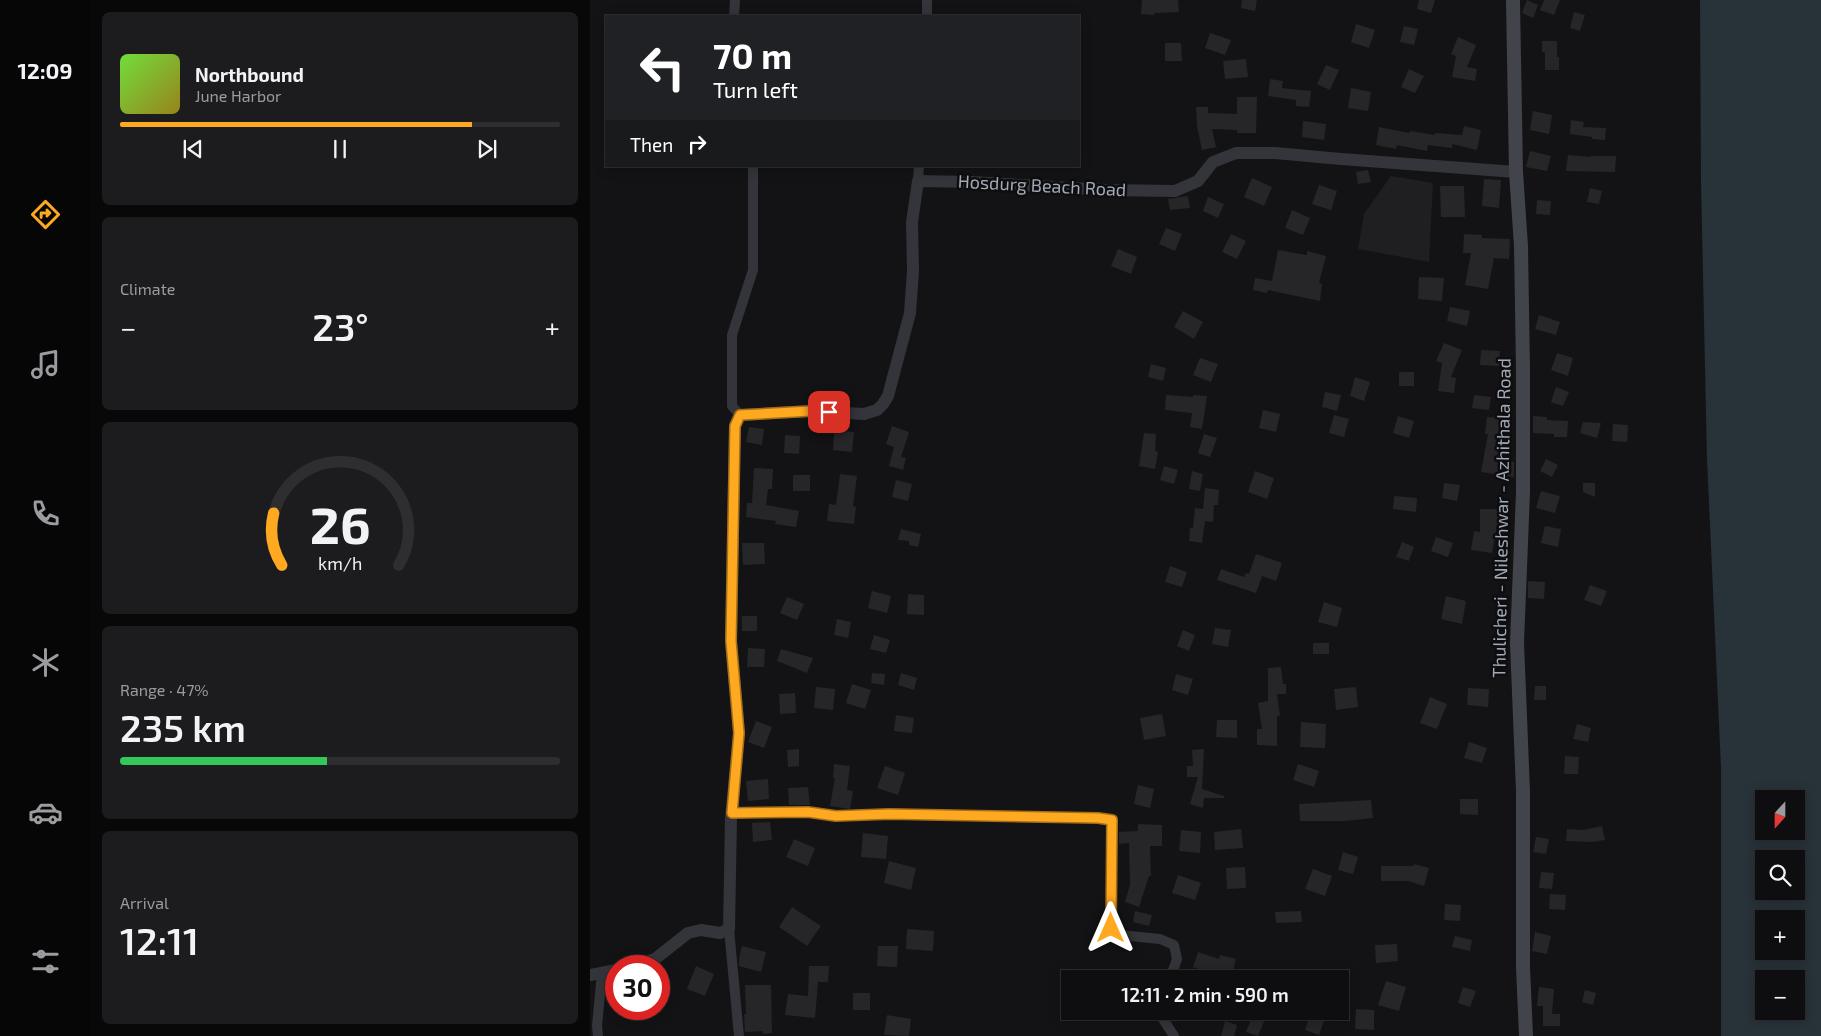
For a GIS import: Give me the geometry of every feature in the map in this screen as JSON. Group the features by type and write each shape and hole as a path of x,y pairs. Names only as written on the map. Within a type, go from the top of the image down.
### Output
{"main road":[{"name":"Thulicheri - Nileshwar - Azhithala Road","path":"1513,0 1516,172 1521,246 1523,369 1522,492 1517,643 1523,791 1523,967 1526,1036"}],"street":[{"path":"734,15 735,0"},
{"path":"927,0 927,15"},
{"name":"Hosdurg Beach Road","path":"918,181 971,182 1105,190 1175,191 1198,181 1213,162 1236,153 1275,152 1341,159 1516,172"},
{"path":"740,415 732,406 732,335 752,270 753,167"},
{"path":"740,415 811,411 864,414 877,410 883,404 888,396 910,313 913,271 912,222 919,167"},
{"path":"739,1036 729,929 732,813 739,733 731,641 735,426 740,415"},
{"path":"732,813 808,812 836,816 889,814 995,815 1112,820 1111,928 1120,935 1160,939 1174,945 1177,959 1173,970"},
{"path":"660,955 688,933 701,930 720,933 729,929"},
{"path":"596,974 596,1026 598,1036"},
{"path":"1164,1020 1174,1036"}],"shaded area":[{"path":"1700,0 1821,0 1821,1036 1721,1036 1721,768 1707,459 1701,182"},
{"path":"1391,176 1433,183 1429,262 1358,249 1364,214"}],"building":[{"path":"1142,0 1178,0 1179,12 1154,13 1154,15 1141,14"},
{"path":"1242,0 1257,0 1255,11 1241,8"},
{"path":"1419,0 1435,0 1431,13 1417,9"},
{"path":"1527,0 1538,5 1533,18 1522,13"},
{"path":"1544,0 1560,0 1554,15 1540,10"},
{"path":"1574,12 1585,15 1580,31 1570,28"},
{"path":"1356,24 1375,30 1369,48 1351,42"},
{"path":"1404,26 1418,29 1414,45 1400,42"},
{"path":"1210,33 1231,40 1225,55 1205,48"},
{"path":"1458,37 1476,45 1467,67 1477,69 1475,81 1452,77 1456,56 1451,54"},
{"path":"1542,41 1557,41 1559,70 1545,70 1545,52 1542,52"},
{"path":"1165,43 1181,43 1182,61 1165,61"},
{"path":"1246,59 1248,77 1225,79 1223,61"},
{"path":"1326,65 1339,70 1330,90 1317,84"},
{"path":"1409,69 1424,76 1415,93 1401,87"},
{"path":"1270,79 1283,81 1282,88 1311,91 1309,107 1296,106 1296,100 1268,96"},
{"path":"1351,88 1371,92 1368,111 1348,108"},
{"path":"1237,97 1257,97 1256,133 1237,133 1237,130 1212,129 1216,147 1202,150 1197,126 1196,107 1208,107 1208,113 1237,114"},
{"path":"1533,111 1552,115 1549,134 1530,130"},
{"path":"1571,120 1584,122 1583,127 1606,128 1605,140 1570,134"},
{"path":"1303,121 1326,124 1324,140 1302,137"},
{"path":"1464,126 1481,130 1477,150 1452,144 1452,148 1428,145 1427,151 1397,145 1396,149 1376,145 1379,127 1409,133 1410,131 1434,135 1435,133 1462,135"},
{"path":"1530,151 1551,156 1547,171 1526,167"},
{"path":"1568,155 1591,157 1616,156 1615,172 1566,171"},
{"path":"1368,170 1371,182 1358,184 1356,172"},
{"path":"1252,178 1272,187 1264,206 1244,197"},
{"path":"1484,179 1501,180 1499,208 1482,206"},
{"path":"1319,185 1337,191 1331,210 1312,204"},
{"path":"1440,186 1464,186 1465,217 1441,217"},
{"path":"1590,188 1602,191 1599,204 1587,202"},
{"path":"1188,196 1190,208 1170,210 1168,199"},
{"path":"1208,197 1224,204 1218,218 1203,211"},
{"path":"1537,200 1551,201 1550,215 1536,214"},
{"path":"1292,210 1310,218 1303,235 1285,228"},
{"path":"1166,228 1182,234 1175,251 1159,244"},
{"path":"1231,234 1246,241 1237,259 1222,252"},
{"path":"1464,234 1482,235 1482,238 1510,239 1509,259 1494,258 1488,289 1465,285 1471,253 1463,253"},
{"path":"1118,249 1137,257 1131,274 1111,266"},
{"path":"1278,250 1307,255 1307,251 1326,256 1319,283 1322,284 1320,301 1268,290 1267,293 1253,290 1255,278 1272,281"},
{"path":"1419,277 1444,278 1442,301 1418,299"},
{"path":"1450,307 1470,311 1467,326 1447,321"},
{"path":"1183,311 1203,322 1194,339 1174,327"},
{"path":"1539,315 1560,322 1556,335 1535,329"},
{"path":"1444,343 1462,350 1451,377 1456,378 1454,393 1438,391 1442,363 1436,361"},
{"path":"1481,350 1500,351 1499,366 1480,365"},
{"path":"1557,353 1573,358 1568,376 1551,370"},
{"path":"1200,358 1218,364 1211,382 1193,375"},
{"path":"1151,364 1166,368 1163,381 1148,377"},
{"path":"1399,372 1414,372 1414,386 1399,386"},
{"path":"1355,377 1370,382 1364,401 1350,396"},
{"path":"1556,387 1569,392 1563,406 1551,402"},
{"path":"1325,392 1341,395 1337,411 1322,407"},
{"path":"1166,395 1207,396 1202,429 1190,427 1192,413 1165,410"},
{"path":"1474,395 1491,397 1489,410 1472,408"},
{"path":"1263,410 1280,414 1276,432 1259,428"},
{"path":"1334,415 1349,419 1344,437 1329,433"},
{"path":"1398,416 1414,421 1409,438 1393,433"},
{"path":"1533,416 1547,417 1547,420 1568,421 1567,437 1554,437 1554,434 1533,433"},
{"path":"1487,417 1506,419 1502,461 1514,462 1514,477 1481,472 1488,434 1485,434"},
{"path":"1583,422 1601,423 1597,438 1580,433"},
{"path":"1613,424 1628,425 1627,442 1612,441"},
{"path":"892,426 909,432 901,457 906,458 903,470 889,466 894,447 886,444"},
{"path":"749,427 764,429 762,445 746,442"},
{"path":"834,430 854,432 852,452 833,450"},
{"path":"1144,433 1156,434 1155,451 1158,452 1155,469 1139,466"},
{"path":"1204,434 1217,438 1210,457 1198,453"},
{"path":"785,435 800,436 799,454 784,453"},
{"path":"1546,459 1558,465 1552,477 1540,471"},
{"path":"1164,466 1178,470 1174,484 1160,480"},
{"path":"754,468 773,469 772,489 768,489 766,505 799,511 796,527 775,524 776,521 746,517 747,503 752,503"},
{"path":"1192,471 1203,474 1200,491 1189,489"},
{"path":"1255,471 1274,478 1267,499 1248,492"},
{"path":"840,474 857,476 853,506 856,507 854,524 827,521 829,504 836,505"},
{"path":"793,475 810,475 810,491 793,491"},
{"path":"896,480 912,484 908,501 892,497"},
{"path":"1444,483 1460,485 1457,501 1442,498"},
{"path":"1583,483 1595,483 1595,497 1583,492"},
{"path":"1205,488 1219,490 1218,505 1214,505 1213,522 1205,521 1202,543 1189,541 1190,528 1193,528 1195,508 1203,509"},
{"path":"1541,491 1560,496 1555,513 1536,508"},
{"path":"1394,496 1417,498 1416,512 1393,509"},
{"path":"1480,509 1499,509 1499,525 1497,525 1492,553 1471,550 1474,531 1480,532"},
{"path":"1545,526 1561,529 1558,547 1541,543"},
{"path":"901,529 921,534 918,547 909,545 909,541 898,540"},
{"path":"1436,537 1453,543 1448,557 1431,551"},
{"path":"1402,542 1414,547 1409,561 1396,557"},
{"path":"742,543 764,543 765,564 743,565"},
{"path":"1256,554 1282,563 1276,581 1262,576 1256,593 1217,580 1221,569 1244,577 1246,573 1249,574"},
{"path":"1170,566 1187,572 1182,587 1165,582"},
{"path":"1528,581 1545,582 1544,599 1528,598"},
{"path":"1590,585 1607,591 1601,606 1584,600"},
{"path":"872,591 891,596 887,613 868,608"},
{"path":"908,594 924,595 924,615 907,614"},
{"path":"1446,596 1466,601 1462,624 1441,619"},
{"path":"787,597 804,604 797,620 780,613"},
{"path":"1324,602 1342,608 1337,627 1318,622"},
{"path":"742,616 757,616 757,631 742,631"},
{"path":"837,619 851,622 848,638 834,635"},
{"path":"1215,628 1231,630 1228,647 1212,644"},
{"path":"1183,630 1195,635 1189,651 1177,646"},
{"path":"874,635 890,640 886,653 870,649"},
{"path":"1313,643 1329,643 1329,654 1313,654"},
{"path":"748,648 765,649 764,667 747,667"},
{"path":"781,649 813,658 807,673 777,661"},
{"path":"1281,667 1283,684 1286,684 1286,694 1277,694 1280,716 1277,716 1277,746 1257,745 1257,729 1262,729 1258,703 1268,701 1268,668"},
{"path":"872,673 885,674 884,685 871,683"},
{"path":"901,673 917,678 914,690 898,685"},
{"path":"1176,674 1193,679 1188,695 1172,690"},
{"path":"852,684 871,690 865,709 846,703"},
{"path":"1535,686 1546,686 1546,700 1534,700"},
{"path":"816,687 835,689 833,710 814,708"},
{"path":"1356,687 1358,707 1336,710 1334,689"},
{"path":"1468,688 1489,689 1488,707 1467,705"},
{"path":"795,693 796,713 780,714 779,694"},
{"path":"1430,697 1447,704 1437,729 1420,723"},
{"path":"1162,714 1166,736 1144,740 1140,718"},
{"path":"896,715 914,718 912,733 894,731"},
{"path":"1217,720 1237,720 1237,738 1216,737"},
{"path":"756,721 772,727 764,748 748,742"},
{"path":"1301,722 1326,724 1325,748 1300,747"},
{"path":"1577,724 1591,728 1588,742 1573,739"},
{"path":"1469,742 1487,748 1482,763 1464,758"},
{"path":"799,749 799,766 788,767 787,750"},
{"path":"1204,749 1202,789 1224,796 1224,798 1204,798 1203,808 1190,804 1198,777 1187,777 1187,766 1193,766 1192,750"},
{"path":"1565,756 1579,757 1578,774 1564,774"},
{"path":"834,764 850,766 847,790 853,791 850,809 830,806 835,778 833,778"},
{"path":"1298,764 1319,771 1314,787 1293,780"},
{"path":"885,766 905,773 898,795 877,788"},
{"path":"768,779 769,799 748,801 746,781"},
{"path":"1138,785 1154,789 1150,808 1134,804"},
{"path":"808,787 810,805 789,805 788,788"},
{"path":"1460,799 1478,799 1478,815 1460,814"},
{"path":"1371,800 1373,818 1345,821 1300,821 1299,804"},
{"path":"770,822 772,840 753,842 752,823"},
{"path":"1138,824 1162,825 1162,846 1150,846 1151,876 1149,876 1139,907 1125,902 1130,885 1129,843 1119,844 1119,832 1138,831"},
{"path":"1602,826 1605,840 1592,842 1566,841 1567,829 1583,830"},
{"path":"1241,829 1243,848 1215,850 1214,832"},
{"path":"1181,830 1201,832 1200,853 1179,851"},
{"path":"863,833 888,836 886,859 861,857"},
{"path":"1536,837 1549,839 1546,854 1533,852"},
{"path":"794,839 815,848 808,866 786,857"},
{"path":"1343,852 1358,857 1353,874 1338,870"},
{"path":"889,861 916,868 911,890 884,883"},
{"path":"1414,864 1429,868 1424,886 1408,881 1381,881 1381,866 1413,866"},
{"path":"1245,867 1246,888 1227,889 1226,868"},
{"path":"1313,869 1332,876 1325,896 1305,889"},
{"path":"1541,872 1554,873 1552,889 1539,888"},
{"path":"1178,875 1201,883 1195,900 1172,893"},
{"path":"1550,894 1566,895 1565,910 1549,909"},
{"path":"1445,904 1461,905 1460,921 1444,920"},
{"path":"792,907 821,926 807,946 779,927"},
{"path":"1135,911 1152,915 1149,926 1133,922"},
{"path":"1301,911 1302,922 1276,923 1275,912"},
{"path":"907,929 934,931 933,951 906,949"},
{"path":"1535,932 1551,936 1547,954 1532,951"},
{"path":"1455,936 1472,940 1470,951 1452,947"},
{"path":"1397,944 1398,961 1376,963 1375,945"},
{"path":"742,946 766,952 761,972 739,966"},
{"path":"878,946 898,946 897,967 877,966"},
{"path":"1198,952 1219,959 1220,955 1236,959 1233,970 1202,970 1193,967"},
{"path":"696,966 714,974 705,996 687,989"},
{"path":"809,966 829,966 828,982 818,982 815,1018 785,1015 788,994 808,996"},
{"path":"1386,981 1406,987 1399,1011 1378,1005"},
{"path":"745,985 771,985 772,1033 763,1034 763,1031 745,1032"},
{"path":"1463,987 1476,991 1470,1007 1458,1003"},
{"path":"1539,987 1554,989 1552,1014 1560,1014 1560,1026 1543,1026 1543,1006 1537,1006"},
{"path":"1585,990 1596,993 1593,1005 1582,1002"},
{"path":"853,993 870,993 870,1010 853,1010"},
{"path":"1356,1009 1374,1010 1374,1030 1355,1029"},
{"path":"887,1015 911,1019 909,1036 884,1035"},
{"path":"1251,1020 1265,1020 1258,1036 1246,1032"},
{"path":"1308,1020 1324,1020 1319,1035 1305,1030"},
{"path":"1225,1021 1237,1025 1234,1036 1221,1036"}],"route":[{"path":"829,412 811,411 740,415 735,426 731,641 739,733 732,813 808,812 836,816 889,814 995,815 1112,820 1111,928"}]}
